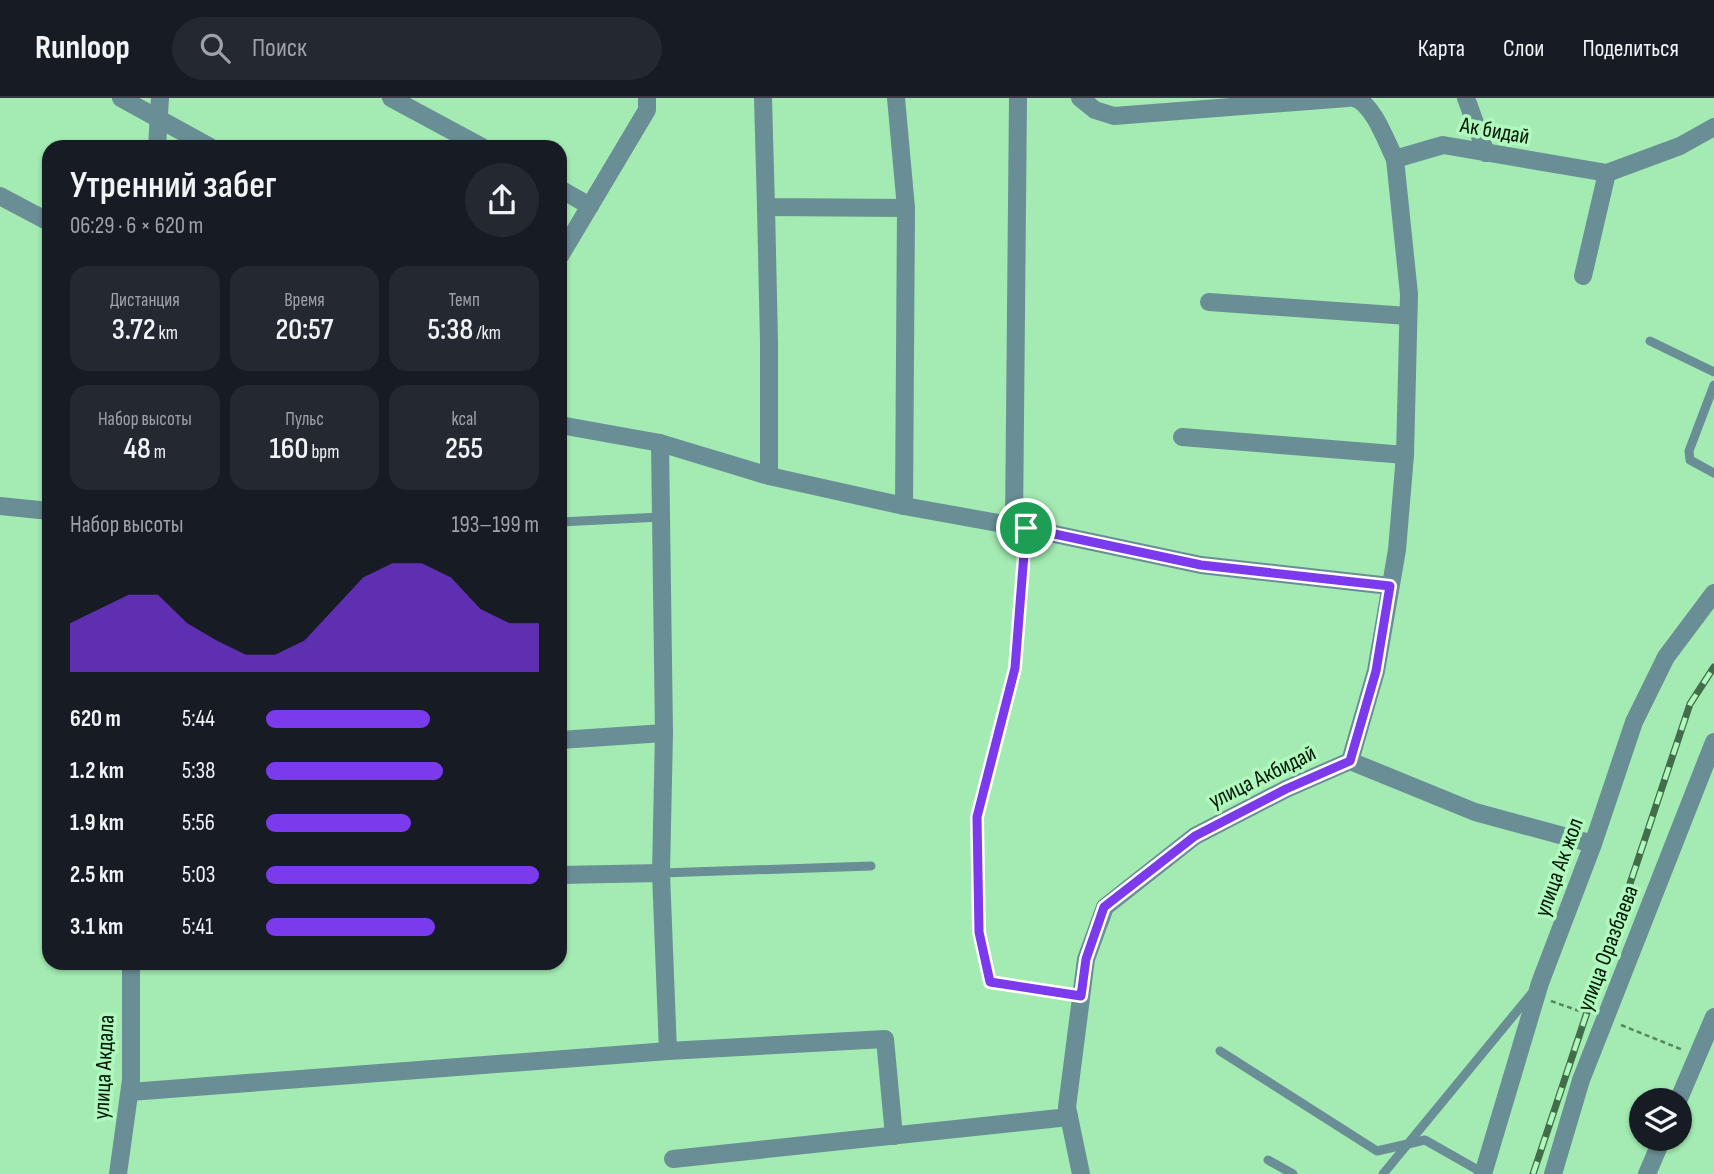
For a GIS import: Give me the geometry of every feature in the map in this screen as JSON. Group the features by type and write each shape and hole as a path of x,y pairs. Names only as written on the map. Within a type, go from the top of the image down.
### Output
{"street":[{"path":"121,98 197,140"},
{"path":"158,140 160,98"},
{"path":"391,98 469,140"},
{"path":"567,244 647,110 647,98"},
{"path":"763,98 769,342 769,476"},
{"path":"895,98 906,208 904,506"},
{"path":"1018,98 1020,527"},
{"path":"1080,98 1095,110 1114,116 1348,98"},
{"path":"1354,98 1362,100 1370,109 1395,159"},
{"path":"1466,98 1486,153"},
{"name":"Ак бидай","path":"1395,159 1443,145 1607,173 1680,146 1714,127"},
{"name":"улица Акбидай","path":"1081,1174 1067,1107 1086,959 1104,907 1195,836 1286,789 1350,761 1376,671 1397,550 1405,455 1409,294 1395,159"},
{"path":"1583,276 1607,173"},
{"path":"567,193 590,205"},
{"path":"0,196 42,218"},
{"path":"766,207 906,208"},
{"path":"1209,302 1408,316"},
{"path":"567,426 660,443 769,476 904,506 1201,565 1390,586"},
{"path":"1182,437 1405,455"},
{"path":"660,443 664,733 661,873 668,1051"},
{"path":"0,506 42,510"},
{"name":"улица Ак жол","path":"1483,1174 1540,984 1593,844 1634,722 1666,657 1714,593"},
{"path":"567,740 664,733"},
{"name":"улица Оразбаева","path":"1553,1174 1581,1080 1714,742"},
{"path":"1350,761 1475,812 1593,844"},
{"path":"567,875 661,873"},
{"name":"улица Акдала","path":"118,1174 130,1091 131,970"},
{"path":"1684,1088 1714,1017"},
{"path":"130,1091 668,1051 885,1039 894,1136"},
{"path":"673,1159 1069,1117"},
{"path":"1647,1174 1657,1151"}],"lane":[{"path":"1650,341 1714,372"},
{"path":"1714,386 1689,451 1690,460 1714,474"},
{"path":"567,522 661,517"},
{"path":"1020,527 1015,668 977,817 979,932 990,982 1081,996"},
{"path":"661,873 871,866"},
{"path":"1383,1174 1540,984"},
{"path":"1220,1051 1377,1151 1425,1140 1483,1174"},
{"path":"1268,1160 1293,1174"}],"railway":[{"path":"1533,1174 1690,704 1714,667"}],"route":[{"path":"1026,528 1201,565 1390,586 1376,671 1350,761 1286,789 1195,836 1104,907 1086,959 1081,996 990,982 979,932 977,817 1015,668 1026,528"}]}
